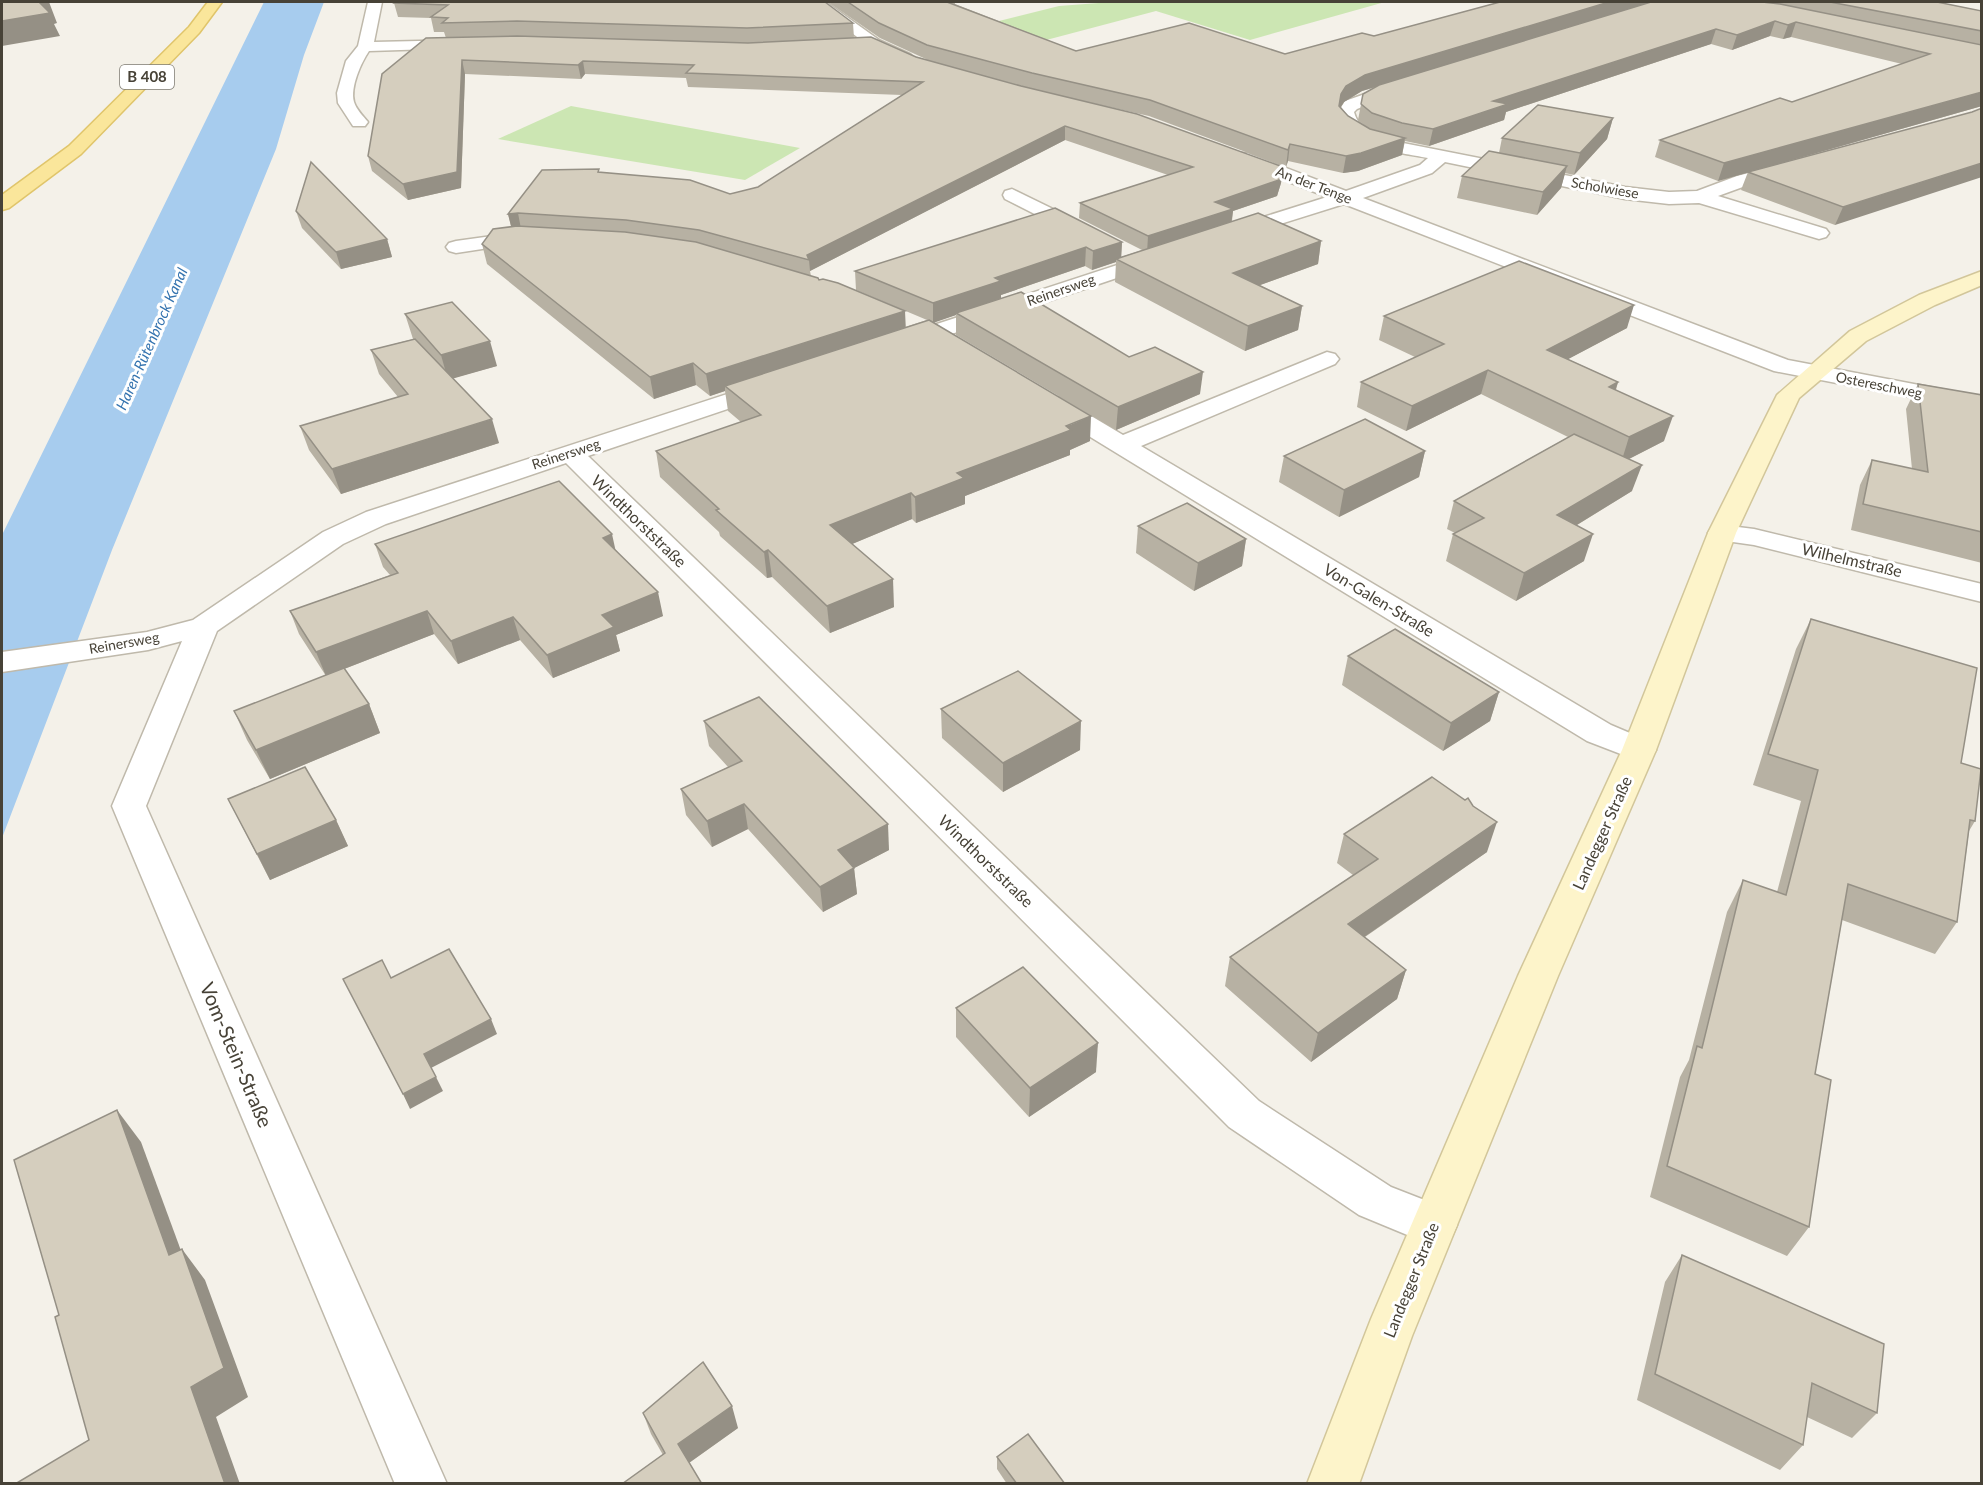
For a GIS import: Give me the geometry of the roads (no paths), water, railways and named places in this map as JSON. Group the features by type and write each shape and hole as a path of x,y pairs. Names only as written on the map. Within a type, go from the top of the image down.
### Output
{"main road":[{"name":"B 408","path":"2,204 75,150 194,30 215,2"},
{"name":"Landegger Straße","path":"1333,1484 1388,1336 1434,1225 1538,976 1639,750 1722,533 1789,395 1858,336 1927,300 1982,277"}],"street":[{"path":"359,122 346,103 345,93 354,61 365,47 375,2"},
{"path":"818,2 865,44 922,65"},
{"path":"365,47 483,44"},
{"name":"Scholwiese","path":"1415,82 1351,105 1346,112 1348,122 1362,135 1394,146 1440,157 1625,193 1669,198 1700,197 1819,233"},
{"name":"An der Tenge","path":"1224,150 1752,355 1782,366 1812,373"},
{"path":"1211,240 1426,169 1440,157"},
{"name":"Scholwiese","path":"1700,197 1744,180 1802,164"},
{"path":"1012,195 1104,241"},
{"path":"456,247 521,237 554,238"},
{"name":"Reinersweg","path":"876,352 1135,257 1178,251"},
{"path":"901,319 933,333 963,351"},
{"path":"1122,445 1327,359"},
{"name":"Ostereschweg","path":"1812,373 1982,404"},
{"name":"Reinersweg","path":"2,662 148,641 204,626 333,538 376,518 797,378"},
{"name":"Von-Galen-Straße","path":"1032,392 1599,733 1639,750"},
{"name":"Windthorststraße","path":"570,453 1244,1114 1375,1201 1434,1225"},
{"name":"Wilhelmstraße","path":"1722,533 1754,537 1982,593"},
{"name":"Vom-Stein-Straße","path":"204,626 129,806 421,1484"}],"water":[{"name":"Haren-Rütenbrock Kanal","path":"264,2 324,2 304,55 276,149 112,550 2,838 2,535"}]}
